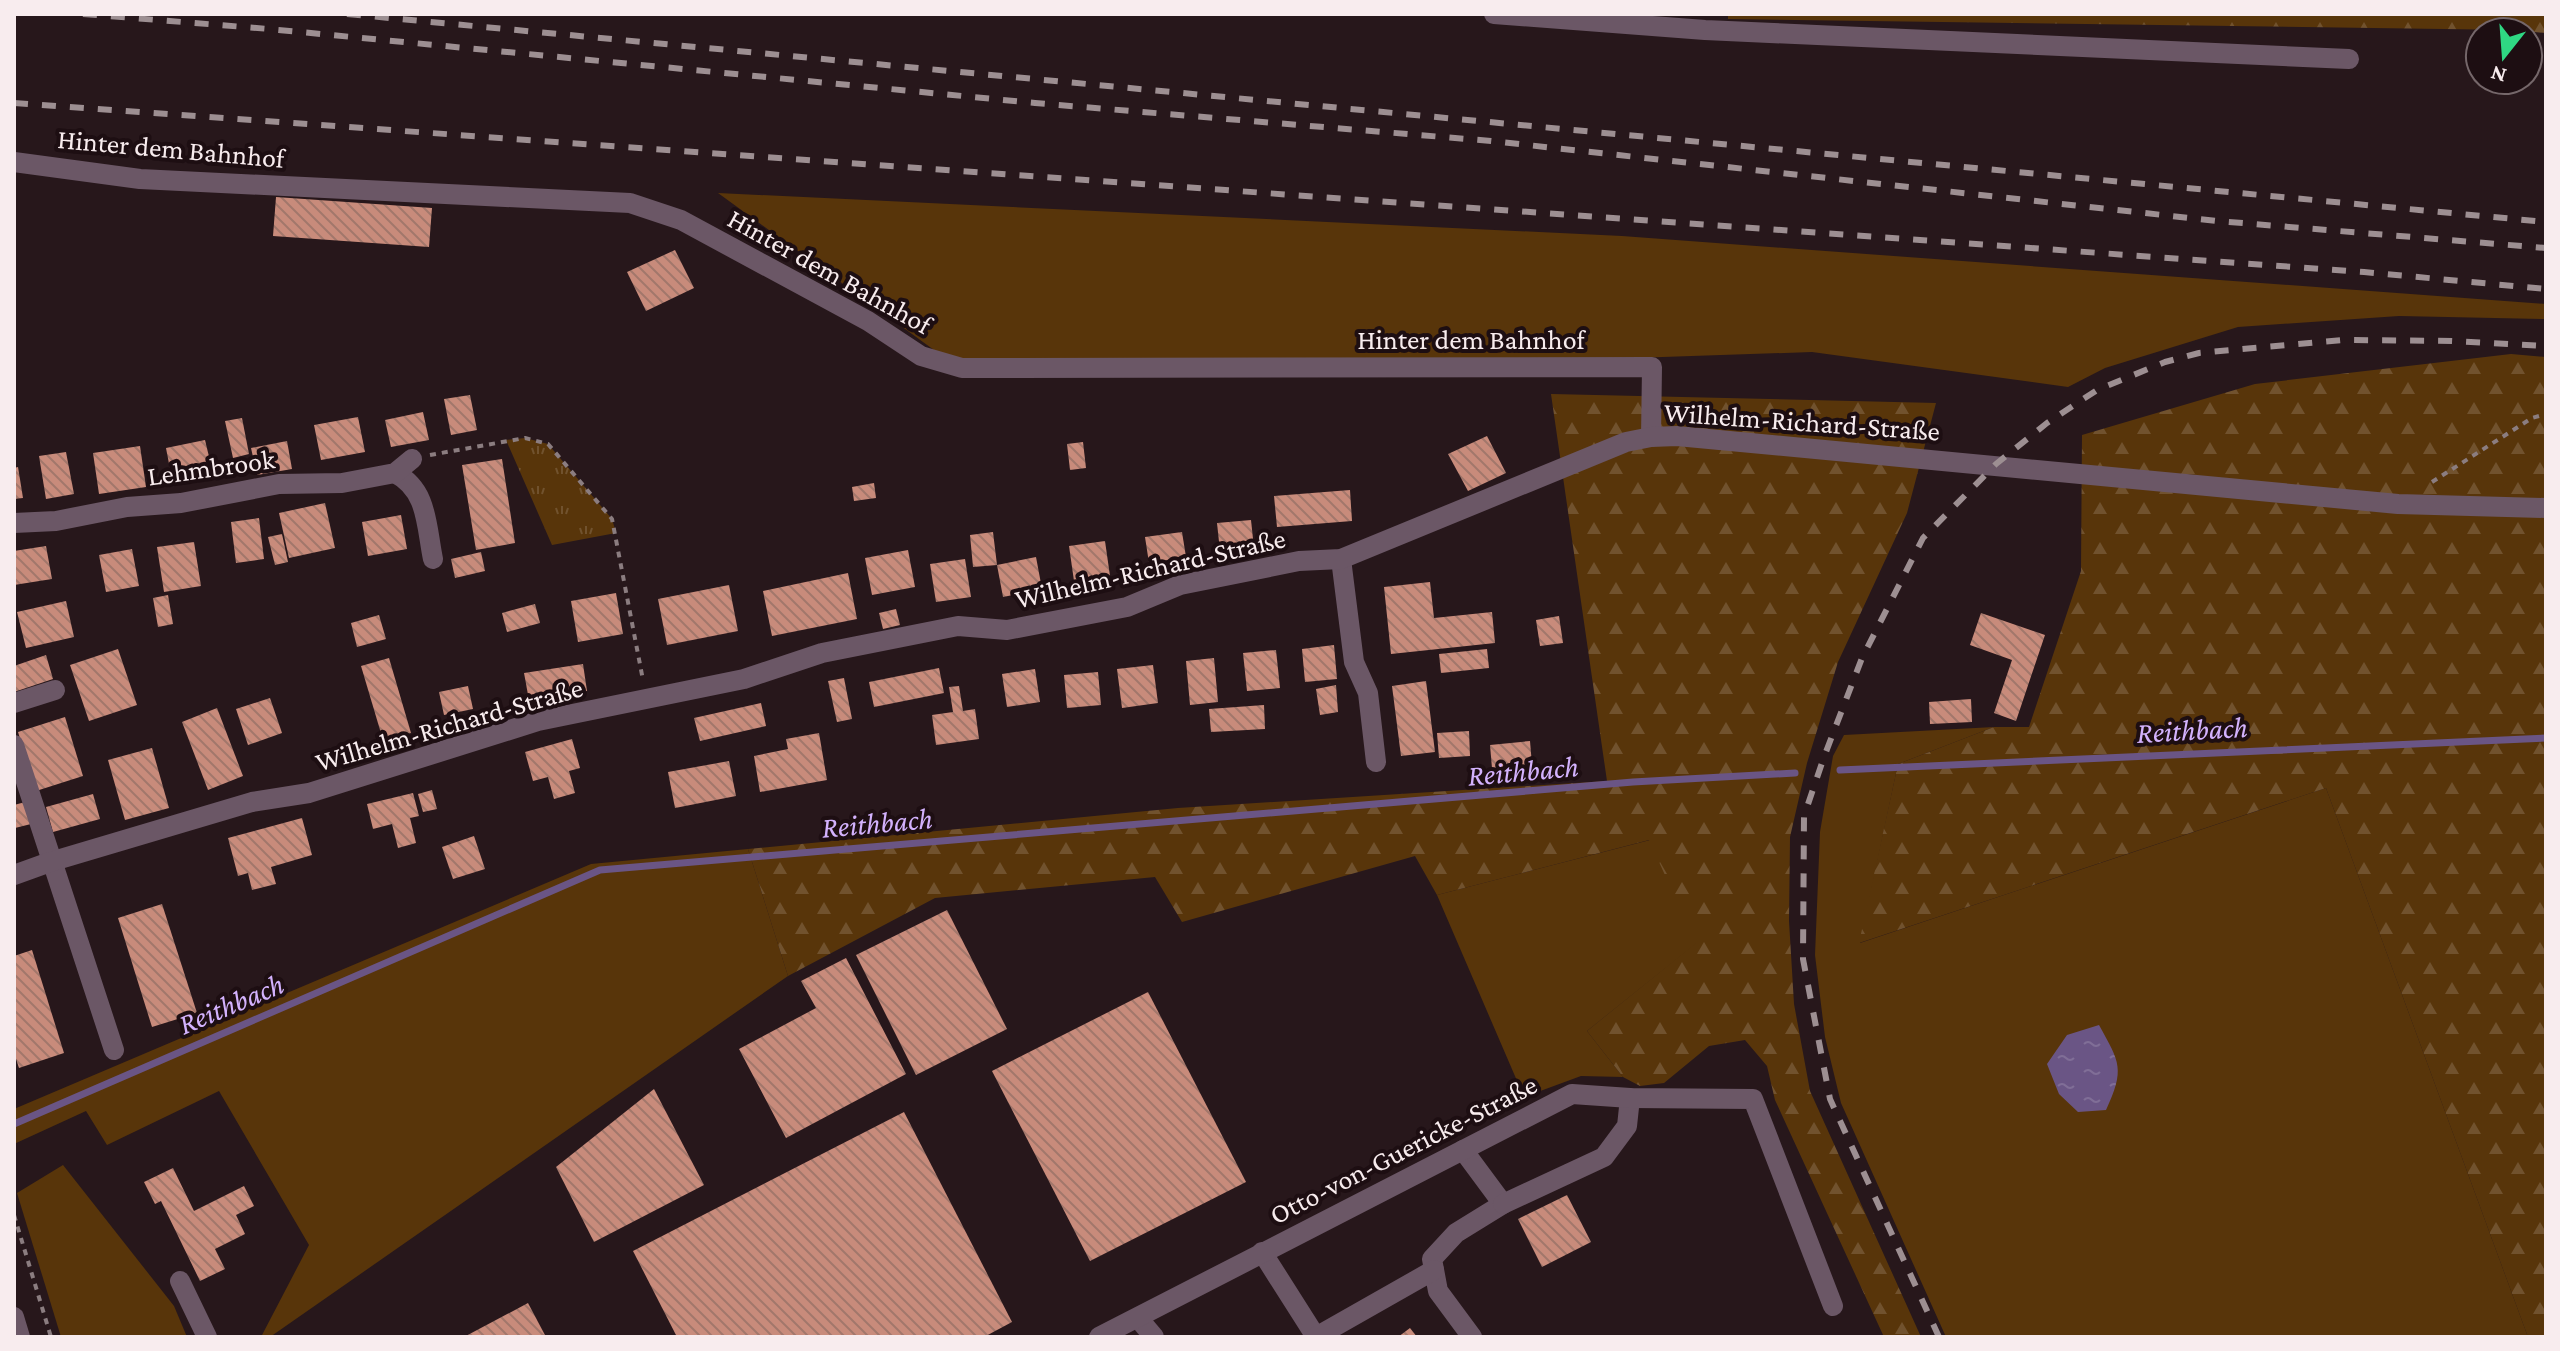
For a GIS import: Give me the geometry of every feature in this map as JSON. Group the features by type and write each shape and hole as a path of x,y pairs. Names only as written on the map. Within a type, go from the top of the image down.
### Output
{"street":[{"path":"1494,14 1705,30 2349,59"},
{"name":"Hinter dem Bahnhof","path":"14,162 140,179 630,203 681,220 868,321 921,356 962,368 1652,367 1651,437"},
{"name":"Wilhelm-Richard-Straße","path":"14,875 252,802 309,793 538,721 744,679 822,653 958,626 1007,630 1127,607 1180,585 1299,561 1341,559 1626,442 1651,437 1677,436 1950,460 2398,504 2546,508"},
{"name":"Lehmbrook","path":"14,523 56,521 127,507 181,503 279,484 342,483 395,473 412,459"},
{"path":"395,473 410,480 419,494 433,559"},
{"path":"1341,559 1354,662 1368,693 1376,762"},
{"path":"14,703 55,690"},
{"path":"14,745 114,1050"},
{"name":"Otto-von-Guericke-Straße","path":"1099,1337 1572,1094 1753,1099 1833,1306"},
{"path":"1472,1337 1438,1291 1432,1259 1456,1233 1503,1204 1604,1157 1627,1126 1630,1098"},
{"path":"1463,1150 1503,1204"},
{"path":"1262,1252 1316,1337 1434,1270"},
{"path":"180,1281 207,1337"},
{"path":"14,1317 20,1337"},
{"path":"1138,1318 1154,1337"}],"path":[{"path":"2398,504 2532,418 2546,414"},
{"path":"412,459 506,440 525,438 548,444 612,519 647,700"},
{"path":"14,1215 51,1337"}],"green space":[{"path":"1728,14 2546,14 2546,33 2544,16 2464,16 2464,29 1728,19"},
{"path":"718,193 1622,236 2546,304 2546,319 2399,316 2238,327 2105,368 2068,387 1812,352 1545,361 945,358"},
{"path":"2511,354 2546,357 2546,1337 2528,1337 2326,788 1859,943 1898,764 1994,727 2029,727 2081,571 2082,435 2255,384"},
{"path":"1551,394 1936,403 1907,513 1838,662 1807,763 1790,837 1789,921 1794,1004 1810,1091 1921,1337 1884,1337 1775,1100 1767,1066 1745,1040 1709,1046 1664,1083 1640,1086 1623,1077 1587,1031 1696,943 1649,840 1437,895 1415,856 1182,922 1155,877 935,898 788,976 748,849 1178,808 1607,781"},
{"path":"525,438 548,444 612,519 616,533 552,545 506,440"},
{"path":"1994,727 1898,764 1860,943 2326,788 2528,1337 1946,1337 1841,1103 1825,1037 1815,955 1820,832 1833,756 1844,735"},
{"path":"1650,840 1697,943 1587,1031 1623,1077 1581,1076 1524,1097 1437,895"},
{"path":"748,849 788,976 270,1337 261,1337 309,1245 219,1091 107,1145 86,1111 14,1144 14,1109 591,864"},
{"path":"63,1165 174,1306 187,1337 61,1337 17,1193"}],"water":[{"path":"2099,1025 2118,1066 2116,1085 2106,1110 2078,1112 2059,1094 2047,1064 2067,1035"}],"building":[{"path":"276,197 432,208 429,247 273,236"},
{"path":"675,250 694,288 646,311 627,272"},
{"path":"470,395 477,430 451,435 444,399"},
{"path":"423,412 429,440 391,447 385,420"},
{"path":"358,417 365,452 321,460 314,425"},
{"path":"242,418 249,454 233,458 225,421"},
{"path":"1487,436 1506,473 1468,491 1448,454"},
{"path":"205,440 211,465 171,474 166,448"},
{"path":"287,441 292,469 257,475 251,448"},
{"path":"1083,442 1086,468 1070,470 1067,444"},
{"path":"140,446 146,487 99,494 93,453"},
{"path":"66,452 74,494 46,499 39,456"},
{"path":"502,459 515,543 476,550 462,465"},
{"path":"18,467 23,498 14,499 14,468"},
{"path":"874,483 876,498 854,501 852,487"},
{"path":"1350,490 1352,521 1277,527 1274,496"},
{"path":"325,503 335,548 289,558 279,513"},
{"path":"401,515 407,549 368,556 362,522"},
{"path":"259,518 264,559 236,563 231,522"},
{"path":"1251,520 1254,548 1220,551 1217,523"},
{"path":"993,532 997,565 973,567 970,535"},
{"path":"1182,532 1186,557 1149,563 1145,537"},
{"path":"282,534 288,562 275,565 268,537"},
{"path":"1105,541 1110,576 1074,581 1069,546"},
{"path":"194,542 201,586 164,592 157,547"},
{"path":"46,546 52,579 14,585 14,551"},
{"path":"132,549 139,586 106,592 99,555"},
{"path":"908,550 915,587 872,595 865,558"},
{"path":"481,552 485,571 455,578 451,559"},
{"path":"1036,557 1042,589 1003,597 997,565"},
{"path":"965,559 971,597 936,602 930,564"},
{"path":"848,573 857,619 772,636 763,591"},
{"path":"1430,582 1434,618 1492,612 1495,643 1391,654 1384,587"},
{"path":"729,585 738,631 667,645 658,599"},
{"path":"616,593 623,634 578,642 571,601"},
{"path":"168,595 173,624 158,627 153,598"},
{"path":"66,601 74,637 26,648 17,612"},
{"path":"535,604 540,623 507,632 502,613"},
{"path":"896,609 900,625 883,629 879,613"},
{"path":"1981,613 2045,635 2016,721 1994,713 2012,660 1970,645"},
{"path":"379,615 386,639 357,647 351,623"},
{"path":"1559,616 1563,643 1540,646 1536,620"},
{"path":"1334,645 1337,679 1305,682 1302,649"},
{"path":"118,649 137,705 89,721 70,665"},
{"path":"1487,649 1489,668 1441,673 1439,654"},
{"path":"1276,650 1280,688 1247,691 1243,653"},
{"path":"46,655 53,679 14,692 14,666"},
{"path":"389,658 411,733 383,740 361,666"},
{"path":"1214,658 1218,702 1190,705 1186,661"},
{"path":"583,664 587,691 529,700 524,673"},
{"path":"1153,665 1158,703 1122,708 1117,669"},
{"path":"939,668 944,693 874,707 869,682"},
{"path":"1035,669 1040,702 1007,707 1002,674"},
{"path":"1098,672 1101,705 1067,708 1064,675"},
{"path":"844,678 852,719 837,722 828,681"},
{"path":"1426,681 1435,752 1401,756 1392,686"},
{"path":"1336,685 1338,712 1320,715 1316,689"},
{"path":"468,686 473,709 444,715 439,692"},
{"path":"959,686 963,711 975,709 979,739 936,745 932,715 953,712 949,687"},
{"path":"270,698 282,733 248,745 236,709"},
{"path":"1971,699 1972,722 1930,724 1929,702"},
{"path":"761,703 766,726 700,741 694,718"},
{"path":"1264,705 1265,729 1211,732 1209,709"},
{"path":"217,708 243,776 208,790 182,722"},
{"path":"65,717 83,776 36,791 18,732"},
{"path":"1469,731 1470,756 1439,758 1437,733"},
{"path":"819,733 827,780 760,792 754,756 788,749 786,739"},
{"path":"572,739 580,768 569,771 575,793 554,799 548,777 533,781 525,752"},
{"path":"1530,741 1532,765 1492,768 1490,745"},
{"path":"152,748 169,808 125,820 108,760"},
{"path":"729,761 736,796 675,808 668,772"},
{"path":"432,790 437,809 423,812 418,794"},
{"path":"413,793 419,816 410,818 416,843 398,848 392,824 373,829 367,804"},
{"path":"93,794 100,819 53,832 46,807"},
{"path":"29,801 35,823 15,828 14,805"},
{"path":"302,818 312,855 271,867 276,884 252,890 248,873 238,876 228,838"},
{"path":"474,836 485,869 453,879 442,847"},
{"path":"162,904 197,1013 152,1027 118,918"},
{"path":"947,910 1007,1029 916,1075 856,955"},
{"path":"32,950 64,1053 19,1068 14,1053 14,956"},
{"path":"846,958 906,1074 786,1138 739,1049 816,1008 801,981"},
{"path":"1148,992 1246,1182 1090,1261 992,1071"},
{"path":"654,1089 704,1185 594,1242 556,1167"},
{"path":"904,1112 1012,1322 984,1337 677,1337 633,1251"},
{"path":"173,1168 194,1211 244,1186 254,1206 236,1215 245,1234 215,1249 225,1269 200,1281 161,1201 155,1204 144,1182"},
{"path":"1567,1195 1591,1242 1542,1267 1518,1219"},
{"path":"528,1303 546,1337 464,1337"},
{"path":"1410,1328 1417,1337 1398,1337"}],"waterway":[{"name":"Reithbach","path":"1840,770 2546,738"},
{"name":"Reithbach","path":"14,1124 600,870 1633,782 1795,773"}],"railway":[{"path":"83,14 1035,103 1491,141 2217,221 2546,248"},
{"path":"347,14 2546,222"},
{"path":"14,103 2364,272 2546,289"},
{"path":"1939,1337 1830,1099 1803,959 1804,816 1862,658 1923,538 1996,464 2047,423 2097,390 2165,362 2199,353 2342,340 2546,346"}]}
